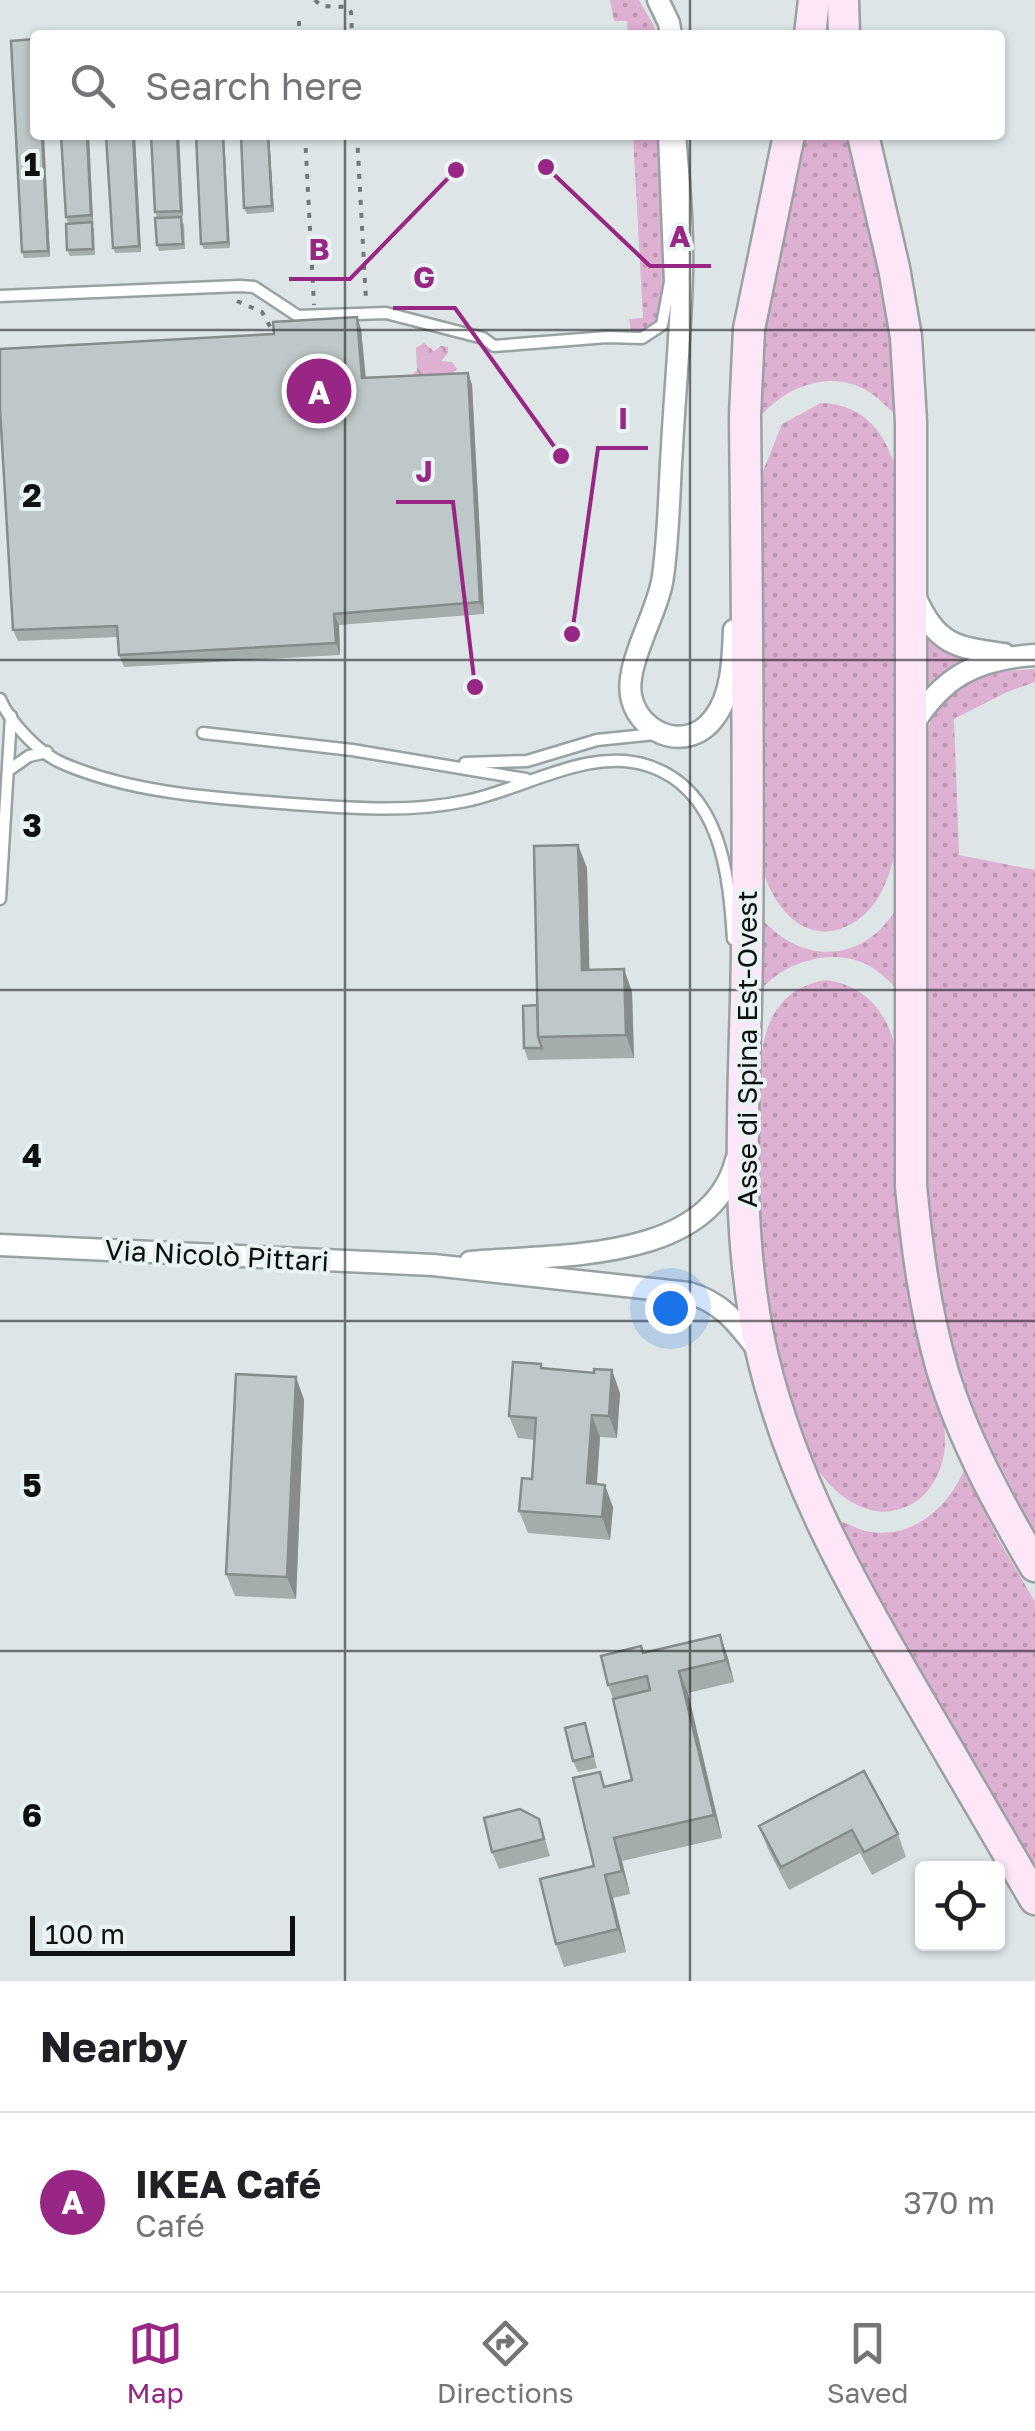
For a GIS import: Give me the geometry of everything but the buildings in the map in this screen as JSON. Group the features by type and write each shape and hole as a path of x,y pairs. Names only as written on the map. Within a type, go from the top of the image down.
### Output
{"main road":[{"path":"811,30 814,0"},
{"path":"843,0 844,30"},
{"name":"Asse di Spina Est-Ovest","path":"789,140 748,329 743,1118 745,1220 763,1357 810,1498 841,1565 1035,1898"},
{"path":"863,140 906,337 911,422 911,1186 918,1256 943,1372 965,1431 990,1486 1035,1566"}],"street":[{"path":"658,0 670,30"},
{"path":"675,140 682,273 663,578 630,683 635,709 645,726 657,734 695,734 716,716 726,691 734,634 733,546 746,490"},
{"path":"910,586 926,620 948,644 1026,655"},
{"path":"910,730 924,707 958,674 1026,655"},
{"path":"434,1265 593,1254 630,1246 692,1221 724,1192 736,1161 743,1118"},
{"name":"Via Nicolò Pittari","path":"0,1245 434,1265"},
{"path":"434,1265 689,1293 706,1298 730,1314 763,1357"}],"lane":[{"path":"645,0 660,30"},
{"path":"0,296 240,286 254,287 298,316 393,314 483,338 494,346 642,338 655,332 667,310 670,282 664,140"},
{"path":"0,699 25,734 60,762 158,792 333,807 414,808 450,804 604,760 649,766 666,774 701,807 714,828 730,898 734,1039 745,1070"},
{"path":"0,899 10,716"},
{"path":"203,733 434,762 537,780"},
{"path":"434,762 527,761 597,740 657,734"},
{"path":"8,770 29,756 47,752"}],"path":[{"path":"315,0 322,6 347,7 352,30"},
{"path":"299,21 300,30"},
{"path":"305,140 314,305"},
{"path":"358,140 366,302"},
{"path":"232,298 262,312 272,330 286,329"}],"green space":[{"path":"610,0 639,0 655,30 628,30 627,21 614,21"},
{"path":"633,140 660,140 668,279 657,322 640,334 631,331 629,319 643,318"},
{"path":"804,140 851,140 886,309 897,416 866,390 852,384 822,381 794,390 759,418 761,331"},
{"path":"424,343 434,351 448,347 441,361 452,362 457,369 450,376 417,380 413,374 417,370 416,348"},
{"path":"821,403 851,409 873,425 888,448 898,477 895,853 870,910 853,923 818,931 790,917 770,889 759,856 756,815 762,474 782,424"},
{"path":"927,637 967,660 949,669 926,691"},
{"path":"1035,669 1035,682 954,719 959,855 1035,870 1035,1535 975,1415 942,1314 926,1163 927,735 942,699 966,680"},
{"path":"894,912 896,988 864,963 831,957 789,968 758,994 759,915 791,942 828,952 864,942"},
{"path":"827,980 848,986 872,1002 894,1042 897,1176 909,1294 943,1420 944,1454 933,1483 912,1504 892,1511 870,1510 849,1500 830,1485 814,1463 777,1348 764,1267 758,1145 766,1031 786,999 800,988"},
{"path":"965,1468 997,1537 1035,1602 1035,1868 883,1609 835,1519 882,1533 913,1526 939,1508"}],"place":[{"name":"A","path":"546,167"},
{"name":"B","path":"456,170"},
{"name":"IKEA Café","path":"319,391"},
{"name":"G","path":"561,456"},
{"name":"I","path":"572,634"},
{"name":"J","path":"475,687"}]}
